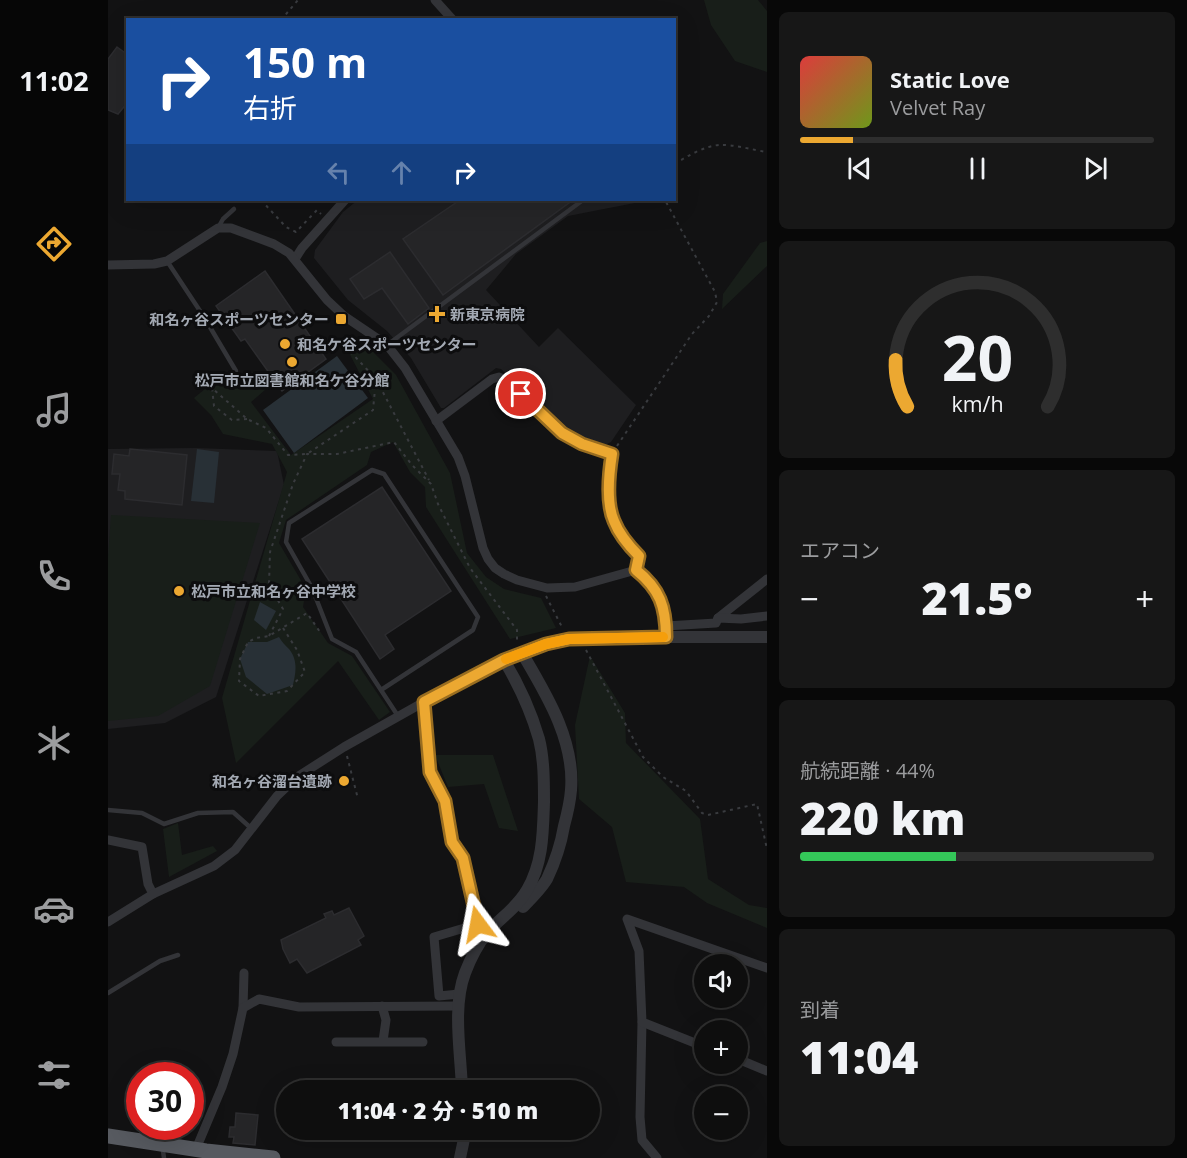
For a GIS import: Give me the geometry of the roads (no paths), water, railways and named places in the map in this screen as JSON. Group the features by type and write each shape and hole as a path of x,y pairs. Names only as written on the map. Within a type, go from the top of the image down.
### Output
{"highway":[{"path":"108,1136 203,1153 273,1158"}],"street":[{"path":"435,0 451,18"},
{"path":"295,259 344,201"},
{"path":"108,265 154,264 167,261 218,228 231,228 274,244 295,259 327,300 344,316 387,345 405,368 458,457 481,541 488,559 495,568 517,580 548,588 575,587 636,570"},
{"path":"436,421 492,379 499,377 507,381 562,433 582,444 612,454 608,474 613,519 626,543 639,556 636,570"},
{"path":"636,570 648,579 662,602 666,632"},
{"path":"108,922 153,894 214,866 235,850 277,795 297,777 424,702 504,660 519,649 575,639 666,632 716,623 718,618 767,579"},
{"path":"718,618 741,619 767,616"},
{"path":"666,632 767,637"},
{"path":"473,956 519,912 546,880 561,843 571,789 568,750 561,728 553,708 519,649"},
{"path":"462,1080 459,1000 465,974 486,934 515,908 528,889 537,868 543,840 544,783 539,740 528,705 504,660"},
{"path":"424,702 430,772 445,801 452,842 463,858 478,924 434,937 439,996 459,1000"},
{"path":"108,840 142,847 148,884 153,894"},
{"path":"657,1158 642,1140 639,1092 642,1022 639,951 627,919 767,968"},
{"path":"203,1153 233,1054 243,1008 244,974"},
{"path":"243,1008 259,999 299,1007 382,1006 459,1000"},
{"path":"382,1006 387,1020 383,1041"},
{"path":"642,1022 694,1043"},
{"path":"336,1042 423,1042"},
{"path":"748,1063 767,1071"},
{"path":"460,1158 464,1140"}],"lane":[{"path":"387,345 581,201"},
{"path":"218,228 223,219 234,209"},
{"path":"167,261 236,371"},
{"path":"381,690 473,630 478,617 384,474 372,470 289,523 286,542 312,588 332,639 356,652 381,690 399,717"},
{"path":"108,810 142,813 164,824 198,813 233,812 252,828"},
{"path":"108,993 160,962 178,956"},
{"path":"163,1151 164,1158"}],"place":[{"name":"新東京病院","path":"437,314"},
{"name":"和名ヶ谷スポーツセンター","path":"341,319"},
{"name":"和名ケ谷スポーツセンター","path":"285,344"},
{"name":"松戸市立図書館和名ケ谷分館","path":"292,362"},
{"name":"松戸市立和名ヶ谷中学校","path":"179,591"},
{"name":"和名ヶ谷溜台遺跡","path":"344,781"}]}
